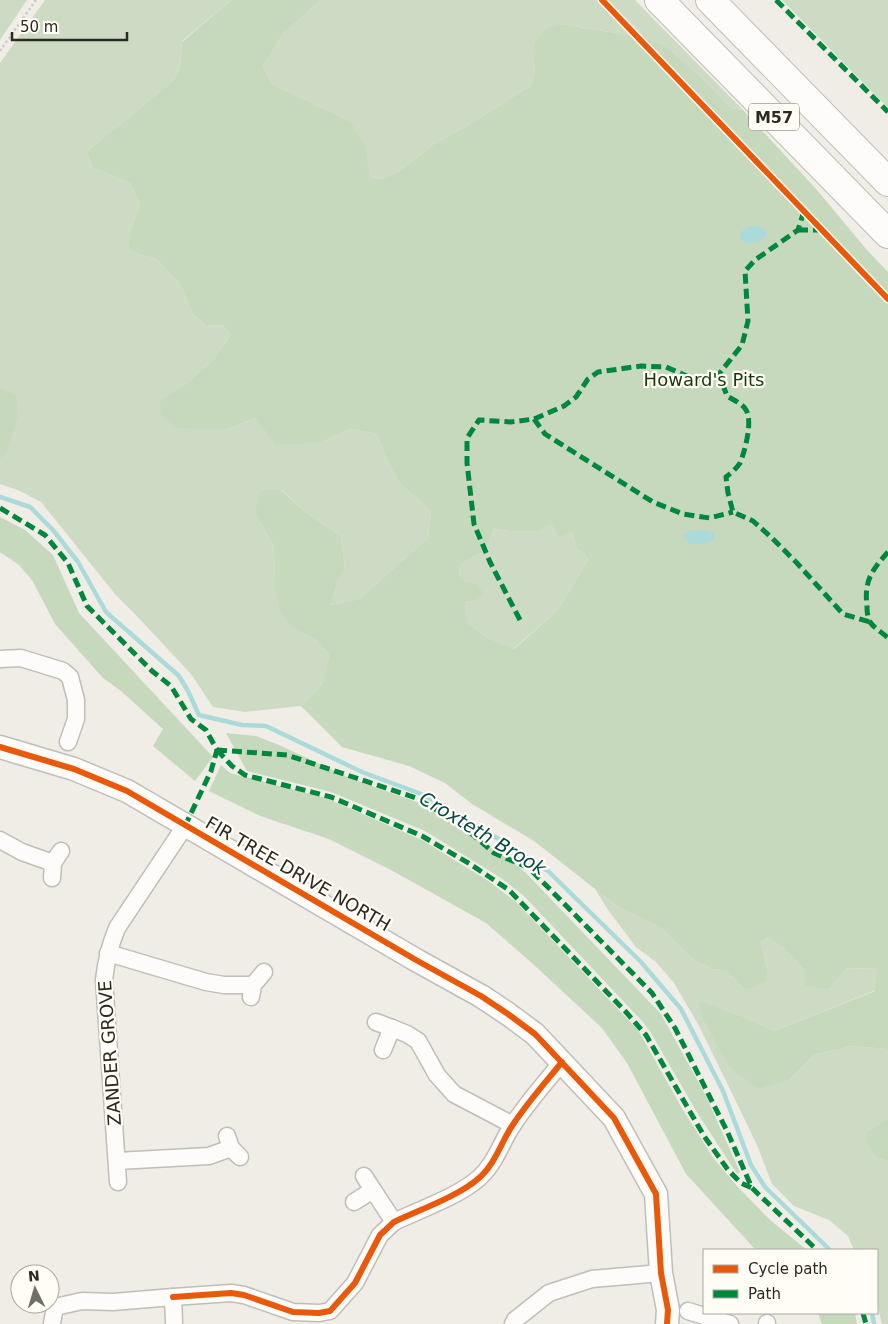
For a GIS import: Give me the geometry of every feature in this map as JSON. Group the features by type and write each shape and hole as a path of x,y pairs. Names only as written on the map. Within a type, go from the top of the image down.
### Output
{"highway":[{"name":"M57","path":"659,0 888,234"},
{"name":"M57","path":"710,0 888,182"}],"street":[{"path":"0,659 20,658 63,670 70,677 76,700 76,719 68,742"},
{"name":"FIR TREE DRIVE NORTH","path":"0,747 74,769 127,791 481,996 535,1034 614,1118 656,1194 661,1273 668,1310 667,1324"},
{"name":"ZANDER GROVE","path":"118,1182 104,980 108,953 117,928 185,826"},
{"path":"0,840 22,852 55,864"},
{"path":"108,953 206,982 252,991 264,972"},
{"path":"376,1022 408,1034 418,1041 437,1075 454,1094 513,1125"},
{"path":"383,1050 392,1028"},
{"path":"60,1308 82,1301 112,1302 231,1293 244,1295 293,1312 319,1313 333,1317 355,1283 380,1235 394,1222 460,1191 478,1179 490,1166 513,1125 538,1090 562,1062"},
{"path":"117,1161 209,1156 233,1147"},
{"path":"364,1176 394,1222"},
{"path":"354,1202 373,1190"},
{"path":"513,1324 515,1320 549,1293 592,1279 661,1273"},
{"path":"173,1296 174,1322"},
{"path":"688,1311 730,1324"}],"path":[{"path":"0,51 36,0"}],"green space":[{"path":"0,0 27,0 0,40"},
{"path":"45,0 231,0 182,41 180,68 172,82 87,151 92,167 130,183 140,204 132,226 141,255 156,259 180,284 192,313 206,326 222,325 231,334 214,359 187,383 160,401 225,430 256,418 320,443 350,429 377,434 387,461 401,485 431,511 428,538 359,599 331,605 337,583 345,569 341,536 304,511 282,490 255,513 273,545 274,582 300,632 316,640 329,654 328,672 314,695 301,706 245,712 213,707 191,674 115,594 41,502 20,491 0,484 0,63"},
{"name":"Howard's Pits","path":"231,0 321,0 283,34 263,66 272,84 350,121 365,145 370,177 384,179 399,171 434,144 472,123 530,86 535,72 533,54 535,42 540,34 549,28 562,24 646,38 666,46 702,78 731,108 743,110 817,190 888,272 888,1049 852,1046 814,1055 789,1080 758,1089 729,1067 704,1020 697,1000 742,1016 774,1031 875,991 877,969 847,968 830,989 805,986 805,971 784,948 767,937 761,942 767,968 766,982 745,990 727,971 712,969 692,959 660,927 618,907 534,841 472,804 445,783 409,766 342,747 301,706 318,689 324,677 329,654 316,640 287,623 280,609 274,582 273,545 255,513 261,490 281,490 304,511 341,536 345,569 337,583 331,605 359,599 428,538 431,511 401,485 387,461 377,434 350,429 320,443 275,444 256,418 225,430 177,428 163,417 159,401 187,383 214,359 231,334 222,325 206,326 192,313 180,284 156,259 141,255 129,248 132,226 140,204 130,183 92,167 87,151 172,82 180,68 182,42","holes":["553,523 558,538 572,532 577,550 584,553 588,560 558,610 514,649 488,638 469,624 465,609 466,602 477,600 483,593 477,584 465,582 459,575 460,565 487,549 494,529 536,531"]},
{"path":"321,0 635,0 743,110 731,108 702,78 666,46 646,38 562,24 533,54 535,72 530,86 472,123 434,144 399,171 384,179 370,177 350,121 272,84 263,66 283,34"},
{"path":"782,0 888,0 888,108"},
{"path":"0,387 16,396 18,416 8,448 4,456 0,458"},
{"path":"0,517 25,530 53,555 79,613 213,757 195,781 153,746 163,729 121,691 103,678 55,624 32,580 19,565 0,552"},
{"path":"553,523 572,532 577,550 584,553 588,560 558,610 513,649 488,638 469,624 465,609 466,602 477,600 459,575 460,565 487,549 494,529 510,531"},
{"path":"226,733 256,736 352,779 417,802 450,821 525,872 661,1014 706,1096 740,1172 737,1174 698,1114 643,1022 524,896 501,878 425,831 331,792 247,771"},
{"path":"221,765 230,773 326,798 422,840 490,882 516,902 638,1030 683,1110 714,1159 770,1220 806,1249 756,1249 753,1247 686,1174 627,1063 602,1028 486,923 391,870 329,839 260,816 209,791"},
{"path":"595,889 618,907 660,927 692,959 712,969 727,971 745,990 767,968 761,942 767,937 784,948 805,971 830,989 847,968 877,969 876,990 774,1031 742,1016 698,1001 789,1080 814,1055 852,1046 888,1049 888,1118 868,1131 879,1159 888,1161 888,1324 882,1324 878,1307 878,1249 854,1249 848,1236 829,1220 794,1206 772,1184 757,1145 728,1085 698,1024 674,983 656,962 636,947 608,910"},
{"path":"888,1118 888,1161 879,1159 869,1148 866,1138 868,1131"},
{"path":"818,1314 855,1314 857,1324 822,1324"}],"water":[{"path":"758,226 766,230 767,235 761,241 746,244 740,239 741,232 747,227"},
{"path":"705,530 714,533 714,540 702,544 690,544 683,536 691,531"}],"waterway":[{"name":"Croxteth Brook","path":"0,497 30,507 53,530 78,562 106,612 179,676 199,715 242,725 266,726 362,772 424,795 502,841 548,871 641,962 681,1009 723,1091 751,1165 765,1187 829,1249"},
{"name":"Croxteth Brook","path":"872,1314 874,1324"}],"marked path":[{"path":"776,0 888,112"},
{"path":"804,211 798,230 755,260 745,271 748,321 742,345 719,374 727,396 746,410 749,421 746,444 740,463 726,477 728,493 733,512 753,521 771,537 843,614 870,622"},
{"path":"798,230 821,230"},
{"path":"520,620 490,562 474,524 467,463 467,438 479,420 511,422 534,419 564,406 576,397 588,379 598,372 641,366 666,367 696,380 719,374"},
{"path":"534,419 545,434 653,502 683,514 710,518 733,512"},
{"path":"0,508 45,535 68,563 87,606 152,671 171,686 191,719 206,730 217,750 211,771 185,826"},
{"path":"888,552 870,577 866,598 870,622 888,638"},
{"path":"217,750 287,755 416,798 459,823 494,853 529,868 652,993 675,1028 727,1131 752,1188 816,1249"},
{"path":"217,750 232,766 245,775 331,797 422,836 470,864 509,890 646,1035 704,1136 728,1170 741,1183 752,1188"},
{"path":"863,1314 866,1324"}],"cycle path":[{"path":"602,0 888,299"},
{"path":"0,747 74,769 127,791 481,996 535,1034 614,1118 656,1194 661,1273 668,1310 667,1324"},
{"path":"173,1297 231,1293 244,1295 293,1312 319,1313 330,1311 355,1283 380,1235 394,1222 461,1191 471,1185 485,1172 518,1118 562,1062"}]}
